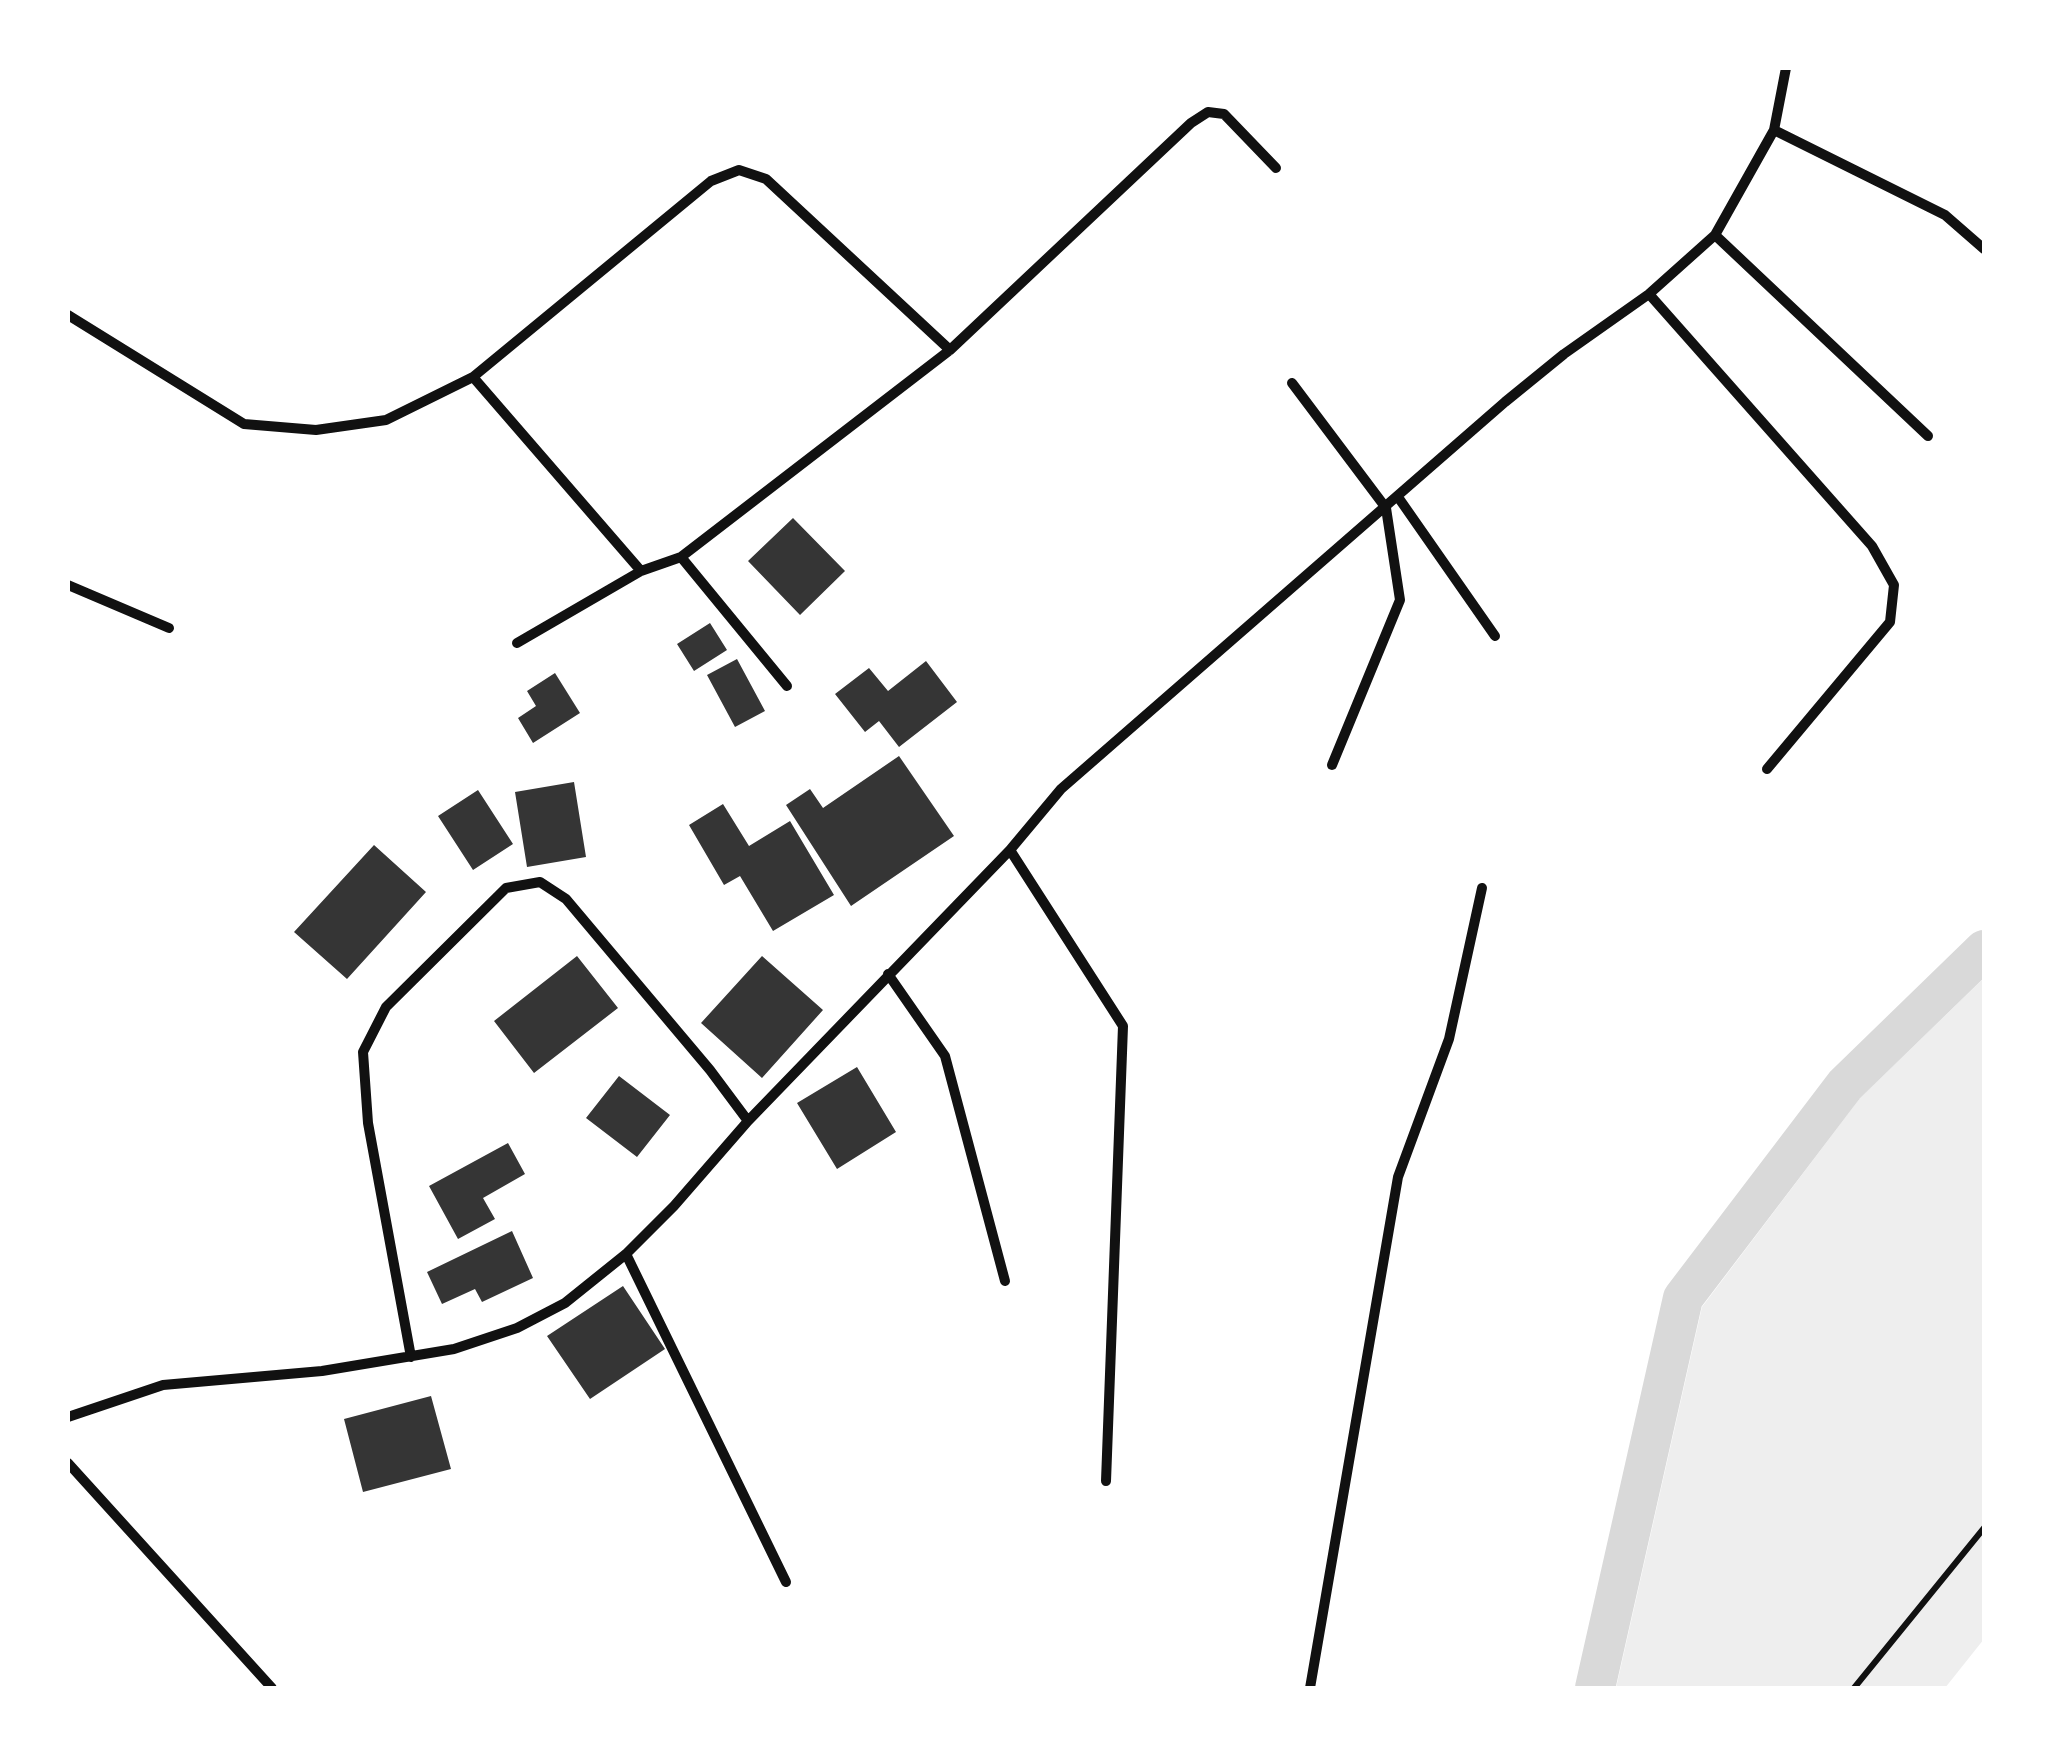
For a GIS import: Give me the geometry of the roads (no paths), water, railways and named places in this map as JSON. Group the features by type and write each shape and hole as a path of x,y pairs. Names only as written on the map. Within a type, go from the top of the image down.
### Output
{"street":[{"path":"68,1417 163,1385 322,1371 454,1349 517,1328 565,1303 626,1254 674,1206 748,1120 1010,850 1061,790 1564,354 1649,294 1715,235 1774,130 1786,68"},
{"path":"517,643 641,571 680,557 950,350 1191,123 1208,112 1224,114 1276,168"},
{"path":"1774,130 1945,214 1984,249"},
{"path":"68,315 244,424 316,430 386,420 473,377 711,181 739,170 766,179 950,350"},
{"path":"1715,235 1928,436"},
{"path":"1649,294 1872,546 1894,586 1890,622 1767,769"},
{"path":"473,377 641,571"},
{"path":"1292,384 1386,508 1400,600 1332,764"},
{"path":"1398,497 1495,636"},
{"path":"680,557 787,686"},
{"path":"68,585 170,628"},
{"path":"1010,850 1122,1026 1106,1481"},
{"path":"411,1358 368,1123 363,1052 386,1007 506,888 540,882 566,899 748,1120"},
{"path":"1310,1688 1398,1177 1449,1039 1482,888"},
{"path":"888,974 945,1056 1006,1281"},
{"path":"626,1254 786,1582"},
{"path":"68,1463 272,1688"}],"waterway":[{"path":"1595,1688 1683,1298 1845,1085 1984,950"}]}
